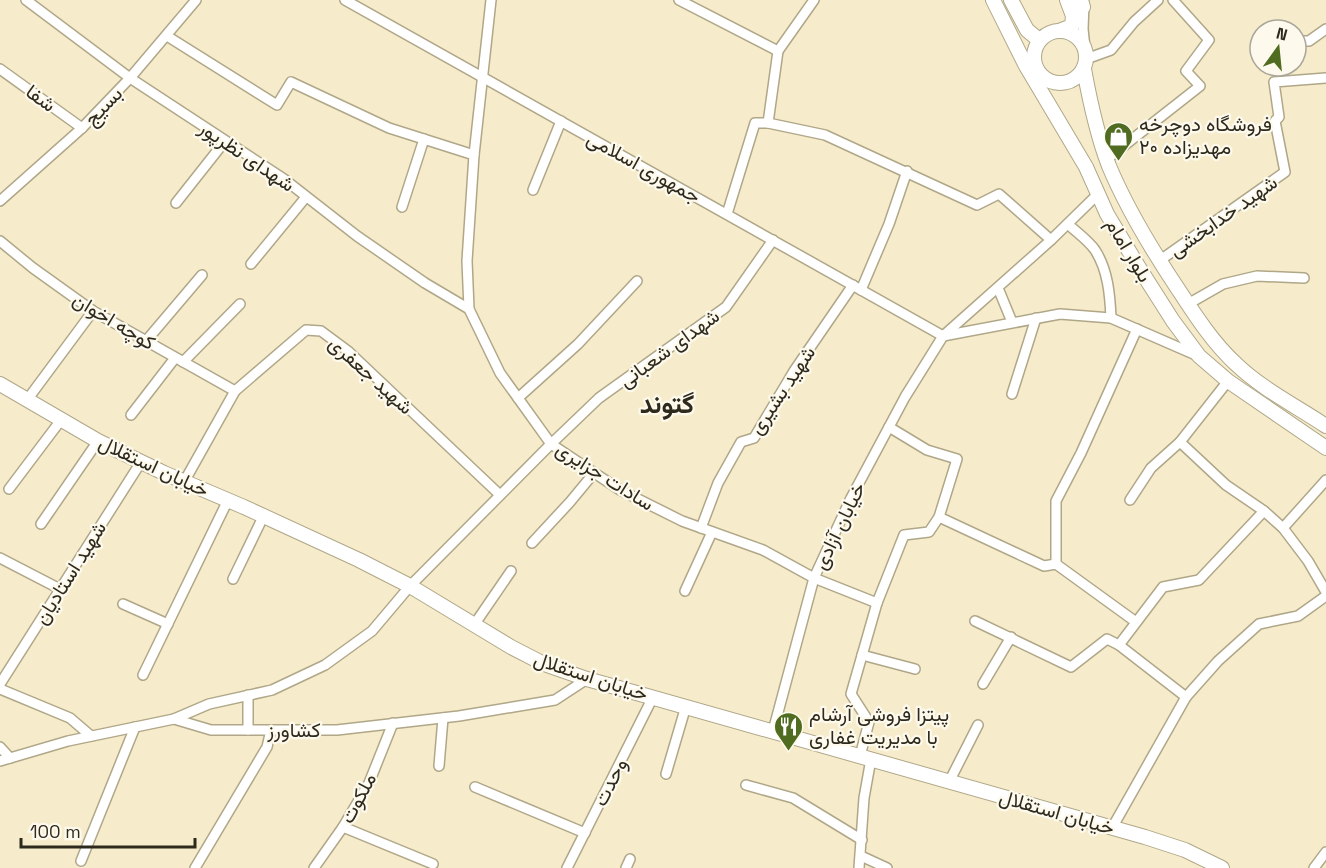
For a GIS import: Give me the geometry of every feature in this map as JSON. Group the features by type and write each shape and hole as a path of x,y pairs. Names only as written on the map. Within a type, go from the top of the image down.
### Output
{"street":[{"name":"شهدای نظرپور","path":"26,0 130,78 284,179 357,236 425,284 469,309"},
{"name":"بسیج","path":"0,201 82,128 130,78 196,0"},
{"name":"جمهوری اسلامی","path":"345,0 943,336"},
{"name":"سادات جزایری","path":"491,0 474,155 467,261 469,309 500,373 551,444 620,490 682,521 764,550 813,578 877,603"},
{"path":"679,0 778,51"},
{"path":"768,123 778,51 814,0"},
{"name":"بلوار امام","path":"993,0 1017,49 1086,167 1098,194 1138,266 1173,321 1199,356 1228,381 1326,448"},
{"path":"1011,0 1027,30 1039,40"},
{"path":"1053,111 1036,67 1035,51 1039,40 1048,34 1071,26 1073,16 1067,0"},
{"path":"1085,59 1111,50 1134,22 1158,0"},
{"path":"1107,159 1200,86 1186,71 1209,40 1173,0"},
{"path":"1017,49 1046,80 1056,83 1077,78 1085,59 1083,2"},
{"path":"1308,41 1326,29"},
{"path":"1059,31 1070,33 1079,39 1085,59"},
{"path":"167,36 277,105 291,82 389,128 474,155"},
{"name":"بلوار امام","path":"1085,59 1093,116 1107,159 1128,207 1159,261 1216,343 1237,365 1326,426"},
{"name":"شفا","path":"0,69 82,128"},
{"name":"شهید خدابخشی","path":"1159,261 1285,172 1275,121 1279,117 1274,82 1326,78"},
{"path":"533,190 561,120"},
{"path":"727,214 755,123 768,123 825,135 977,205 999,194 1051,240"},
{"path":"402,207 424,139"},
{"path":"176,203 225,141"},
{"name":"شهید بشیری","path":"701,528 718,483 741,442 754,438 794,371 857,287 889,224 907,171"},
{"path":"943,336 1051,240 1098,194"},
{"path":"251,264 306,197"},
{"path":"1068,224 1094,250 1104,270 1110,292 1111,318"},
{"name":"شهدای شعبانی","path":"410,586 599,399 726,306 773,240"},
{"name":"کوچه اخوان","path":"0,241 93,311 235,391"},
{"path":"146,341 202,275"},
{"path":"1188,304 1223,284 1257,276 1304,279"},
{"path":"518,398 578,344 637,281"},
{"path":"998,288 1012,322"},
{"path":"131,415 179,360 240,304"},
{"path":"27,400 93,311"},
{"path":"943,336 1060,314 1111,318 1199,356"},
{"path":"1012,394 1036,318"},
{"path":"1056,564 1056,501 1081,453 1137,329"},
{"name":"شهید جعفری","path":"235,391 306,330 321,332 348,351 500,495"},
{"name":"خیابان آزادی","path":"773,731 813,578 851,498 905,396 943,336"},
{"path":"1131,500 1151,468 1180,442 1228,381"},
{"name":"خیابان استقلال","path":"0,384 98,441 359,560 410,586 544,664 587,679 1112,828 1185,850 1222,868"},
{"path":"184,482 235,391"},
{"path":"9,489 61,420"},
{"path":"860,868 869,722 850,694 877,603 904,535 929,532 939,517 957,459 927,450 889,427"},
{"path":"41,524 98,441"},
{"path":"1112,828 1186,697 1218,661 1259,624 1298,615 1326,594 1308,561 1282,528 1264,511 1226,485 1180,442"},
{"name":"شهید استادیان","path":"0,687 141,462"},
{"path":"532,543 594,473"},
{"path":"1282,528 1326,480"},
{"path":"143,675 228,500"},
{"path":"1119,645 1163,587 1199,580 1264,511"},
{"path":"233,579 262,517"},
{"path":"939,517 1044,566 1056,564 1136,621"},
{"path":"685,591 712,532"},
{"path":"0,558 60,590"},
{"path":"474,625 511,571"},
{"path":"174,719 209,704 272,690 325,665 372,632 410,586"},
{"path":"123,604 168,624"},
{"path":"975,621 1071,667 1107,639 1119,645 1186,697"},
{"path":"983,684 1011,637"},
{"path":"862,655 915,669"},
{"name":"کشاورز","path":"0,761 68,741 174,719 211,730 337,730 443,718 555,700 587,679"},
{"path":"0,687 70,718 91,736"},
{"path":"248,696 248,730"},
{"name":"وحدت","path":"567,868 652,697"},
{"path":"666,774 686,706"},
{"path":"439,766 443,718"},
{"name":"ملکوت","path":"314,868 343,827 369,783 393,723"},
{"path":"949,782 978,725"},
{"path":"81,861 135,727"},
{"path":"195,868 267,747 271,730"},
{"path":"0,747 10,758"},
{"path":"746,785 793,798 862,840"},
{"path":"475,787 585,833"},
{"path":"343,827 433,864"},
{"path":"1314,868 1326,852"},
{"path":"861,856 886,868"},
{"path":"626,868 630,859"}],"place":[{"name":"فروشگاه دوچرخه ۲۰ مهدیزاده","path":"1118,162"},
{"name":"پیتزا فروشی آرشام با مدیریت غفاری","path":"788,752"}],"district":[{"name":"گتوند","path":"667,404"}]}
